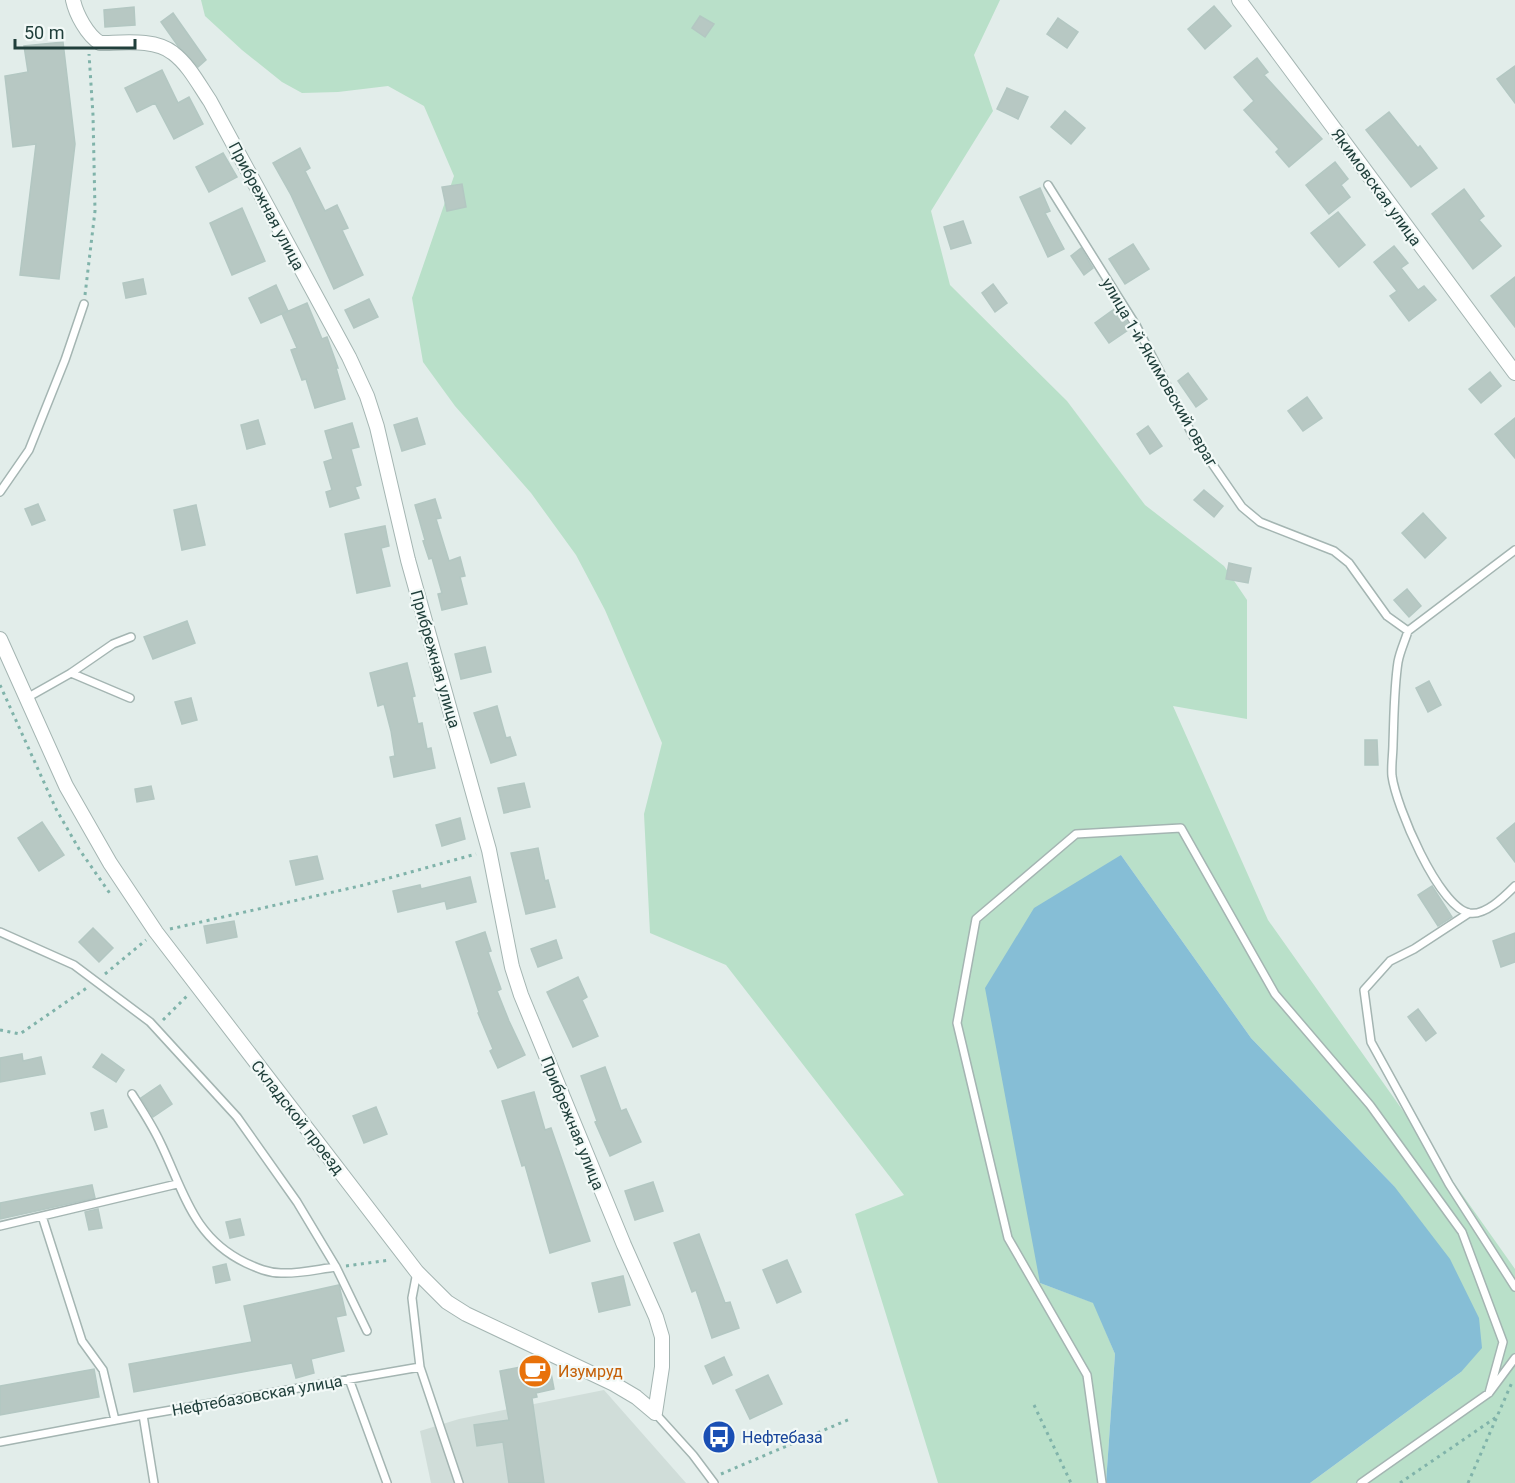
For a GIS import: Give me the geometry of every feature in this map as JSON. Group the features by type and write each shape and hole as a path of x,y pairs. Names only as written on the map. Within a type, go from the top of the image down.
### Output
{"street":[{"path":"73,0 88,31"},
{"name":"Якимовская улица","path":"1239,0 1515,373"},
{"name":"Прибрежная улица","path":"88,31 92,38 100,42 153,45 172,51 188,68 210,101 349,357 367,396 377,427 408,560 489,850 512,967 521,995 656,1317 662,1337 662,1367 655,1413"},
{"name":"Складской проезд","path":"0,639 66,786 110,863 156,932 417,1272 447,1302 466,1314 614,1383 655,1413"}],"lane":[{"name":"улица 1-й Якимовский овраг","path":"1048,185 1137,327 1194,436 1242,507 1260,522 1334,551 1349,563 1387,616 1408,631"},
{"path":"0,492 29,450 65,360 84,304"},
{"path":"1469,913 1459,908 1448,896 1423,858 1402,813 1392,775 1398,660 1408,631 1515,550"},
{"path":"25,699 71,673 113,644 131,637"},
{"path":"71,673 130,698"},
{"path":"1102,1483 1087,1375 1008,1238 957,1023 976,919 1076,834 1180,828 1275,994 1370,1105 1462,1232 1503,1342 1489,1393"},
{"path":"1515,886 1494,905 1480,912 1469,913 1414,949 1390,961 1364,990 1371,1042 1449,1184 1515,1287"},
{"path":"0,932 75,965 156,1028 237,1117 297,1202 336,1268 367,1331"},
{"path":"132,1094 161,1144 191,1212 204,1231 237,1259 261,1270 282,1274 336,1268"},
{"path":"0,1226 177,1184"},
{"path":"42,1216 82,1341 103,1370 115,1420"},
{"path":"417,1272 412,1298 420,1367 459,1483"},
{"path":"1361,1483 1489,1393 1515,1358"},
{"name":"Нефтебазовская улица","path":"0,1442 420,1367"},
{"path":"349,1379 387,1483"},
{"name":"Складской проезд","path":"655,1413 693,1455 712,1481"},
{"path":"143,1415 154,1483"}],"path":[{"path":"84,304 95,211 88,31"},
{"path":"110,970 156,932 364,885 489,850"},
{"path":"0,1030 20,1034 96,981"},
{"path":"156,1028 187,996"},
{"path":"336,1268 407,1258"},
{"path":"1468,1483 1499,1415 1515,1372"},
{"path":"1034,1405 1071,1483"},
{"path":"1400,1483 1499,1415"},
{"path":"712,1481 850,1419"}],"shaded area":[{"path":"604,1390 686,1483 431,1483 420,1431 459,1419"}],"green space":[{"path":"201,0 1000,0 974,55 993,111 931,211 950,285 1067,401 1145,505 1224,566 1247,600 1247,719 1173,706 1268,920 1515,1269 1515,1483 1310,1483 1461,1372 1394,1186 1251,1038 1121,855 1040,1283 1094,1303 1115,1354 1106,1483 938,1483 855,1214 904,1195 726,965 650,933 644,814 662,743 605,610 576,555 531,493 455,406 423,362 412,298 454,176 424,106 388,86 338,92 302,93 282,82 205,16"}],"water":[{"path":"1121,855 1251,1038 1394,1186 1450,1259 1479,1318 1482,1348 1461,1372 1310,1483 1106,1483 1115,1354 1093,1303 1040,1283 985,988 1034,908"}],"building":[{"path":"1214,6 1231,26 1205,49 1188,29"},
{"path":"134,7 135,25 105,27 104,10"},
{"path":"173,13 206,60 198,67 178,46 161,22"},
{"path":"700,16 714,24 705,37 692,28"},
{"path":"1058,18 1078,32 1067,48 1047,34"},
{"path":"63,42 75,144 59,279 20,275 36,144 13,147 5,76 28,72 24,46"},
{"path":"1257,58 1268,72 1264,75 1322,139 1289,167 1276,152 1279,149 1244,110 1254,101 1234,77"},
{"path":"1515,66 1515,103 1497,79"},
{"path":"162,70 178,103 189,97 203,124 174,139 155,103 137,112 125,88"},
{"path":"1007,88 1028,97 1018,119 997,109"},
{"path":"1065,111 1085,128 1071,144 1051,127"},
{"path":"1389,112 1437,168 1411,187 1366,130"},
{"path":"300,148 310,168 305,171 325,211 337,205 348,228 342,230 363,275 334,289 291,195 273,163"},
{"path":"223,153 237,177 209,192 196,167"},
{"path":"1335,162 1348,179 1341,185 1350,197 1329,214 1306,185"},
{"path":"462,184 466,207 447,211 442,187"},
{"path":"1040,188 1050,211 1045,213 1064,249 1048,257 1020,197"},
{"path":"1464,189 1484,216 1479,220 1501,246 1473,269 1432,214"},
{"path":"242,208 265,261 232,275 210,223"},
{"path":"1338,212 1365,245 1339,267 1311,233"},
{"path":"963,221 971,243 951,249 944,227"},
{"path":"1133,244 1149,269 1125,284 1109,259"},
{"path":"1394,246 1408,263 1401,268 1418,290 1424,286 1436,300 1409,321 1390,296 1397,291 1374,262"},
{"path":"1081,248 1093,268 1084,275 1071,256"},
{"path":"1515,277 1515,327 1491,296"},
{"path":"143,279 146,294 126,298 123,283"},
{"path":"993,284 1007,303 995,312 982,293"},
{"path":"276,285 288,311 261,323 249,298"},
{"path":"369,299 378,317 354,328 345,310"},
{"path":"307,303 322,339 327,337 338,368 336,368 345,399 315,408 306,379 302,380 291,350 297,348 282,314"},
{"path":"1117,307 1131,328 1109,343 1095,323"},
{"path":"1490,372 1501,386 1481,403 1469,389"},
{"path":"1188,373 1207,399 1196,407 1178,381"},
{"path":"1307,397 1322,418 1303,431 1288,411"},
{"path":"417,418 425,444 402,451 394,425"},
{"path":"1515,418 1515,458 1495,434"},
{"path":"258,420 265,444 247,449 241,425"},
{"path":"352,423 359,447 351,449 361,485 355,487 359,498 330,507 326,492 332,490 324,462 333,459 325,431"},
{"path":"1148,426 1162,446 1150,454 1137,434"},
{"path":"1204,490 1223,506 1214,517 1194,500"},
{"path":"435,499 441,518 436,519 449,561 460,557 465,576 460,577 467,604 442,610 438,594 442,593 432,558 429,559 423,541 425,540 415,505"},
{"path":"38,504 45,520 32,525 25,509"},
{"path":"196,505 205,545 182,550 174,510"},
{"path":"1423,513 1446,538 1425,558 1402,533"},
{"path":"385,526 389,546 381,548 390,586 357,593 345,534"},
{"path":"1229,563 1251,568 1248,583 1226,579"},
{"path":"1407,589 1421,606 1409,617 1394,600"},
{"path":"187,621 195,643 153,659 144,637"},
{"path":"485,647 491,672 461,679 455,654"},
{"path":"407,663 415,696 412,697 418,724 422,723 427,749 431,748 435,768 394,777 390,757 395,756 391,731 384,704 378,706 370,673"},
{"path":"1429,681 1441,705 1428,712 1416,688"},
{"path":"191,698 197,720 182,724 175,702"},
{"path":"497,706 506,738 510,737 516,755 491,763 474,713"},
{"path":"1365,740 1377,740 1378,765 1365,765"},
{"path":"524,783 530,807 504,813 498,788"},
{"path":"151,786 154,799 137,802 135,789"},
{"path":"460,818 465,839 442,846 436,825"},
{"path":"42,822 64,855 39,871 18,838"},
{"path":"1515,823 1515,862 1497,838"},
{"path":"538,848 545,881 548,880 555,907 526,914 511,853"},
{"path":"317,856 323,879 296,885 290,861"},
{"path":"470,877 476,902 447,909 445,901 398,912 393,891 420,885 421,889"},
{"path":"1432,886 1452,917 1438,926 1418,895"},
{"path":"234,921 237,937 207,943 204,926"},
{"path":"93,928 113,948 99,962 79,942"},
{"path":"485,932 491,951 488,952 501,989 497,991 525,1055 498,1068 490,1051 493,1049 478,1013 456,942"},
{"path":"1515,933 1515,962 1501,967 1493,941"},
{"path":"556,940 562,958 538,967 531,949"},
{"path":"578,977 587,997 582,1000 598,1036 573,1047 547,992"},
{"path":"1418,1009 1436,1033 1426,1041 1408,1017"},
{"path":"22,1054 23,1061 41,1057 45,1074 0,1082 0,1058"},
{"path":"102,1054 124,1070 116,1082 93,1067"},
{"path":"605,1067 621,1111 626,1109 641,1142 610,1156 595,1122 597,1121 581,1076"},
{"path":"160,1085 172,1104 153,1117 141,1098"},
{"path":"534,1092 545,1130 551,1128 590,1241 550,1253 525,1165 522,1166 502,1101"},
{"path":"376,1107 387,1134 364,1143 353,1116"},
{"path":"103,1110 107,1127 95,1130 91,1113"},
{"path":"653,1182 663,1211 635,1220 625,1191"},
{"path":"92,1185 95,1198 0,1219 0,1203"},
{"path":"98,1209 102,1228 89,1230 85,1212"},
{"path":"240,1219 244,1235 230,1238 226,1222"},
{"path":"699,1234 725,1303 730,1302 739,1328 712,1338 696,1290 692,1292 674,1243"},
{"path":"787,1260 801,1292 777,1303 763,1270"},
{"path":"226,1264 230,1280 216,1283 213,1267"},
{"path":"623,1276 630,1305 599,1312 592,1283"},
{"path":"339,1285 346,1315 336,1317 344,1351 311,1359 314,1373 296,1378 292,1363 134,1392 129,1364 252,1342 244,1306"},
{"path":"724,1357 732,1375 713,1384 705,1366"},
{"path":"531,1365 533,1376 551,1373 554,1389 536,1393 537,1397 532,1398 544,1483 509,1483 503,1442 477,1446 474,1425 509,1420 500,1371"},
{"path":"94,1369 99,1397 0,1415 0,1386"},
{"path":"768,1375 782,1404 750,1419 736,1390"}],"place":[{"name":"Изумруд","path":"535,1371"},
{"name":"Нефтебаза","path":"719,1437"}]}
